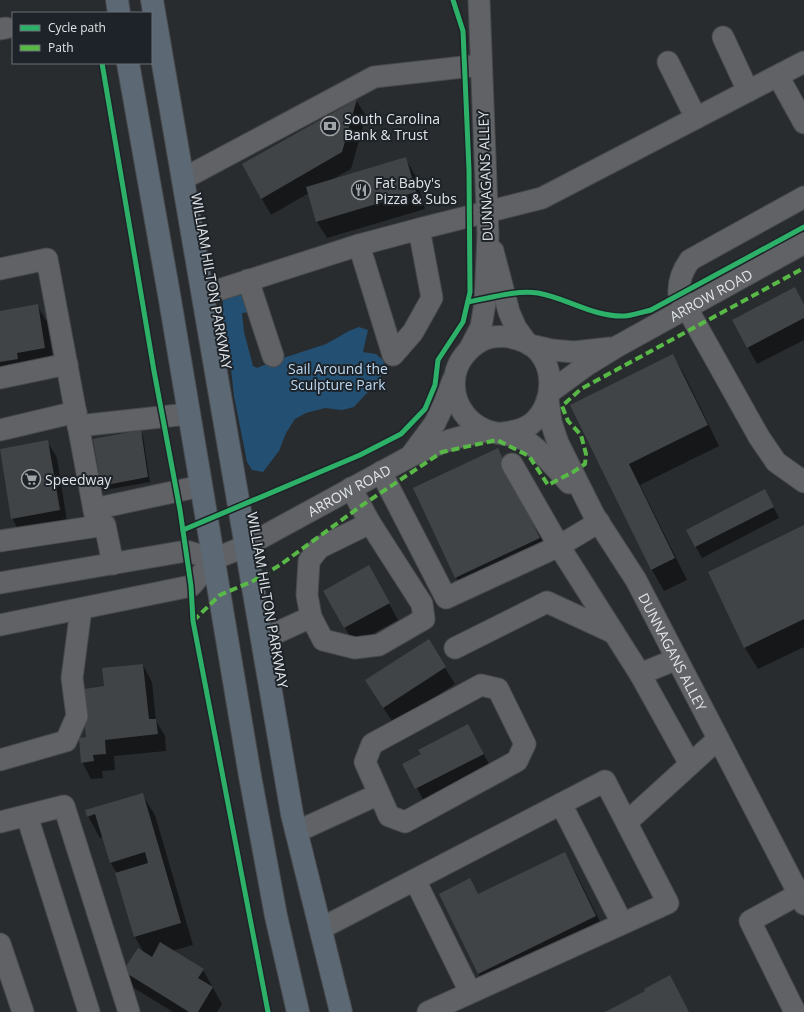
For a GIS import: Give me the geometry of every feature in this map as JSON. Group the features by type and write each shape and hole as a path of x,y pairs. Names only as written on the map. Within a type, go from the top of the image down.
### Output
{"highway":[{"path":"117,0 119,12"},
{"name":"WILLIAM HILTON PARKWAY","path":"152,0 292,814 341,1012"},
{"path":"128,64 169,292 188,414 274,908 298,1012"}],"street":[{"name":"DUNNAGANS ALLEY","path":"469,350 481,327 485,303 488,235 479,0"},
{"path":"723,37 748,91"},
{"path":"668,62 696,118"},
{"path":"203,295 359,244 542,198 804,62"},
{"path":"183,179 374,77 481,65"},
{"path":"778,76 804,123"},
{"path":"804,197 690,260 682,271 678,285 679,294 759,437 776,462 804,482"},
{"path":"359,244 393,355 413,332 432,298 419,229"},
{"path":"488,235 509,312 516,328 529,344 540,354 547,366 550,379 549,396 541,413 531,424 517,431 495,432"},
{"name":"ARROW ROAD","path":"549,396 587,365 618,346 804,243"},
{"path":"0,269 47,259 95,518 105,525 113,564"},
{"path":"248,280 273,356"},
{"path":"410,456 435,423 444,404 460,361 469,350 482,341 497,336 512,337 529,344"},
{"name":"ARROW ROAD","path":"529,344 552,350 574,352 618,346"},
{"path":"0,378 67,364"},
{"path":"381,472 446,598 559,546 597,519 550,461 527,442 476,425 465,416 458,403 454,389 455,375"},
{"name":"DUNNAGANS ALLEY","path":"549,396 551,422 558,444 597,519 636,580 801,899"},
{"path":"0,430 77,419 188,414"},
{"name":"ARROW ROAD","path":"0,625 191,586 214,559 246,546 410,456 463,435 495,432"},
{"path":"512,464 559,546 640,674 690,764"},
{"path":"0,541 95,518 201,486"},
{"path":"351,488 370,523 422,604 424,619 379,645 355,648 323,640 312,617 307,595 309,561 319,548 370,523"},
{"path":"0,584 186,551 214,559"},
{"path":"455,648 547,602 614,633"},
{"path":"0,760 66,741 76,716 72,678 80,609"},
{"path":"263,639 312,617"},
{"path":"640,674 677,659"},
{"path":"481,685 498,689 526,744 517,761 405,822 389,816 379,794 366,762 372,744 481,685"},
{"path":"627,822 718,739"},
{"path":"320,929 605,781 668,903 428,1012"},
{"path":"296,832 379,794"},
{"path":"561,804 622,923"},
{"path":"0,822 64,806 129,1012"},
{"path":"26,816 89,1012"},
{"path":"414,880 470,992"},
{"path":"795,1012 750,921 801,899"},
{"path":"0,944 22,1012"}],"green space":[{"name":"Sail Around the Sculpture Park","path":"242,292 252,312 242,313 244,332 253,366 257,368 326,344 359,327 368,330 363,352 376,354 383,360 385,368 379,380 354,407 342,410 325,408 306,413 295,419 286,433 279,451 263,472 252,470 247,462 234,396 229,351 223,319 223,300"}],"building":[{"name":"South Carolina Bank & Trust","path":"357,99 342,152 261,199 242,164"},
{"name":"Fat Baby's Pizza & Subs","path":"406,157 416,192 316,222 306,187"},
{"path":"795,287 804,305 804,318 747,348 732,320"},
{"path":"38,304 45,348 17,353 18,359 0,362 0,311"},
{"path":"673,354 708,425 629,464 675,558 651,570 570,405"},
{"path":"141,430 148,477 101,486 93,439"},
{"path":"48,440 60,510 11,519 0,449"},
{"path":"498,448 540,538 455,578 413,488"},
{"path":"765,489 774,507 695,547 686,530"},
{"path":"804,525 804,619 744,648 708,572"},
{"path":"369,565 390,603 344,628 323,591"},
{"path":"429,639 446,667 383,708 365,680"},
{"path":"143,664 149,719 156,719 158,734 105,740 106,754 93,755 94,761 81,763 79,738 86,737 83,709 84,689 104,686 102,668"},
{"path":"468,724 484,754 415,789 402,764 421,754 418,750"},
{"path":"143,793 181,923 134,937 115,873 148,863 145,852 110,863 95,814 87,817 85,810"},
{"path":"565,852 596,916 478,974 439,894 470,878 478,894"},
{"path":"160,942 204,969 198,978 213,987 198,1012 189,1012 123,971 138,948 152,957"},
{"path":"670,975 689,1012 605,1012 645,991 644,989"}],"marked path":[{"path":"193,621 220,595 253,581 280,565 361,506 442,452 497,440 529,456 548,485 573,472 585,464 586,454 581,435 568,421 562,406 581,389 804,268"}],"cycle path":[{"path":"183,530 360,455 401,434 425,409 435,385 438,360 463,322 470,292 469,170 463,31 453,0"},
{"path":"102,64 154,371 180,510 191,586 193,621 268,1012"},
{"path":"468,302 512,293 529,292 549,295 602,314 613,316 634,315 651,310 804,227"}],"place":[{"name":"South Carolina Bank & Trust","path":"330,126"},
{"name":"Fat Baby's Pizza & Subs","path":"361,190"},
{"name":"Speedway","path":"31,479"}]}
